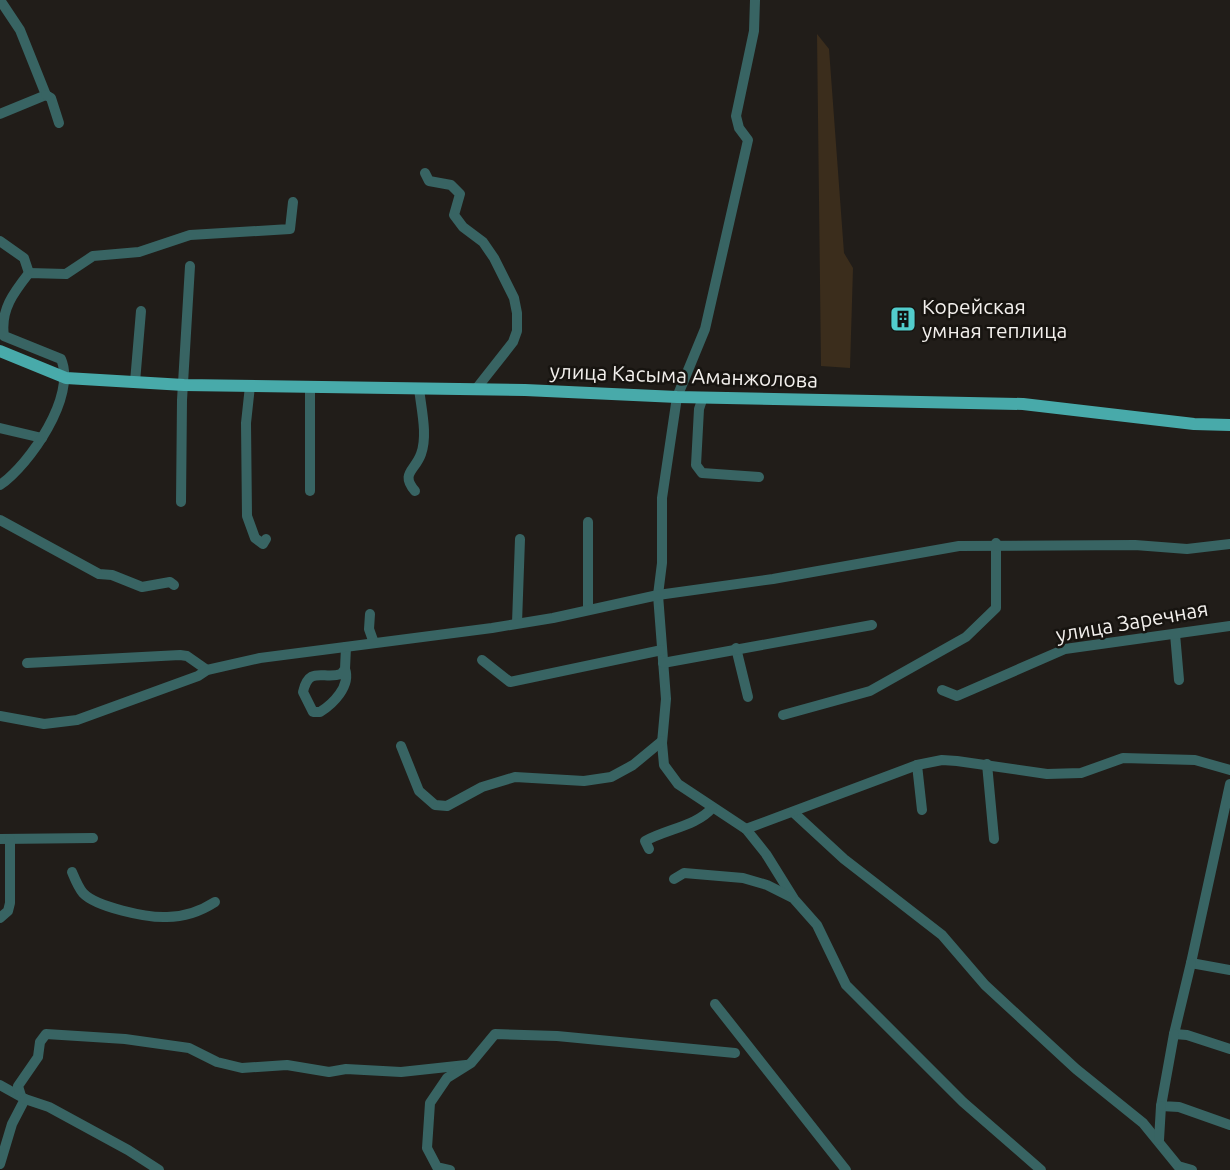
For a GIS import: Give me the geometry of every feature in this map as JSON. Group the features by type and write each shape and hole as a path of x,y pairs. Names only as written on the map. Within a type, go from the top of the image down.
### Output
{"main road":[{"name":"улица Касыма Аманжолова","path":"0,351 66,378 184,385 476,389 703,398 1023,404 1194,424 1230,425"}],"street":[{"path":"0,0 21,30 46,95 51,98 59,123"},
{"path":"755,0 754,31 736,116 739,128 748,140 705,329 677,397 662,498 662,563 658,595 666,699 662,741 664,765 669,774 712,808 746,829 766,854 794,899 817,925 846,985 963,1102 1041,1170"},
{"path":"0,114 46,95"},
{"path":"425,173 429,182 451,185 460,194 454,215 463,227 488,248 514,298 517,332 513,342 476,389"},
{"path":"29,273 66,274 93,256 139,252 190,235 290,229 293,202"},
{"path":"0,241 24,258 29,273"},
{"path":"181,502 190,266"},
{"path":"1,483 30,457 42,438 50,424 66,378 61,359 4,336 3,327 10,297 29,273"},
{"path":"135,382 141,311"},
{"path":"250,386 246,423 247,516 255,538 263,544 266,539"},
{"path":"310,387 310,491"},
{"path":"416,491 409,484 408,476 421,454 423,436 419,388"},
{"path":"703,398 699,409 696,465 702,473 759,477"},
{"path":"0,428 42,438"},
{"path":"0,520 99,574 112,575 142,587 170,582 174,585"},
{"path":"588,522 588,610"},
{"path":"518,623 520,539"},
{"path":"783,716 870,691 966,637 996,608 996,543"},
{"path":"0,716 44,724 77,720 198,676 207,670 260,658 518,623 658,595 773,579 959,546 996,543 1135,545 1187,549 1230,544"},
{"path":"370,614 369,629 375,643"},
{"path":"663,663 872,625"},
{"name":"улица Заречная","path":"942,690 957,696 1065,649 1230,626"},
{"path":"1175,634 1179,680"},
{"path":"345,669 337,676 314,675 305,682 303,692 313,712 320,712 339,695 345,682 346,646"},
{"path":"736,648 748,697"},
{"path":"482,660 510,682 662,650"},
{"path":"27,663 180,655 187,656 207,670"},
{"path":"401,746 418,791 435,805 447,806 482,787 515,777 584,781 611,777 633,765 662,741"},
{"path":"746,829 917,765 942,760 987,764 1047,774 1081,773 1123,758 1196,760 1230,770"},
{"path":"987,764 994,839"},
{"path":"917,765 922,810"},
{"path":"1159,1140 1161,1106 1174,1034 1230,784"},
{"path":"649,849 645,841 695,820 712,808"},
{"path":"793,812 844,859 942,935 985,985 1076,1069 1143,1123 1178,1166 1192,1170"},
{"path":"0,918 8,911 10,903 5,839 93,838"},
{"path":"72,872 82,892 92,900 112,908 165,918 194,912 215,902"},
{"path":"674,879 684,873 743,878 767,885 794,899"},
{"path":"1191,963 1230,970"},
{"path":"715,1004 846,1170"},
{"path":"450,1170 437,1167 428,1148 430,1103 447,1078 471,1063 491,1036 500,1032 735,1053"},
{"path":"0,1164 12,1124 23,1098 18,1086 38,1057 40,1042 46,1034 124,1039 189,1048 217,1062 242,1068 287,1065 329,1072 346,1069 400,1072 466,1065"},
{"path":"1174,1034 1187,1035 1230,1049"},
{"path":"0,1085 23,1098 49,1107 128,1150 159,1170"},
{"path":"1161,1106 1179,1107 1230,1125"}],"shaded area":[{"path":"817,34 829,49 844,253 853,268 850,368 821,366"}],"place":[{"name":"Корейская умная теплица","path":"903,319"}]}
